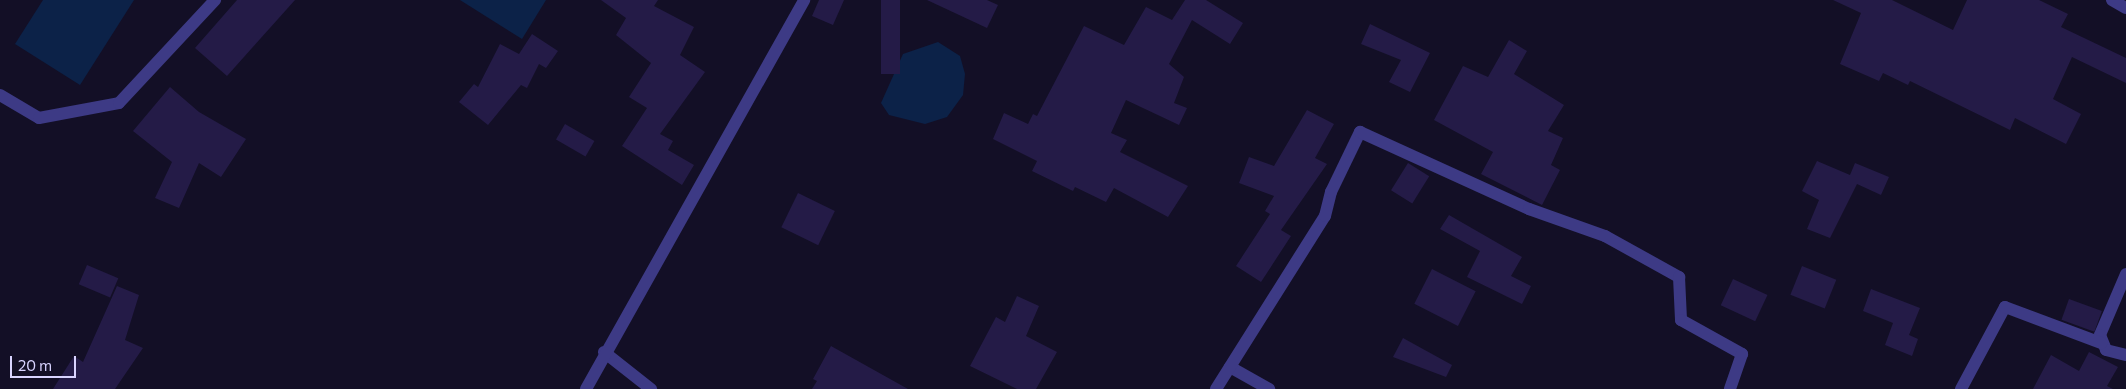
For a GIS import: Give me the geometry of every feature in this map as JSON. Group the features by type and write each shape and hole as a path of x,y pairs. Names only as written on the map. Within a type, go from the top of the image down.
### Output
{"street":[{"path":"0,95 40,118 119,103 215,0"},
{"path":"586,389 604,352 804,0"},
{"path":"2112,0 2126,8"},
{"path":"1216,389 1326,216 1331,192 1360,132 1529,209 1605,236 1679,277 1681,320 1742,354 1730,389"},
{"path":"2101,343 2126,274"},
{"path":"1960,389 2005,307 2101,343 2106,350 2126,355"},
{"path":"604,352 651,389"},
{"path":"1230,367 1269,389"}],"water":[{"path":"43,0 134,0 80,85 15,44"},
{"path":"460,0 546,0 522,39"},
{"path":"938,42 960,56 965,74 963,95 947,117 925,124 889,115 881,103 903,54"}],"building":[{"path":"237,0 295,0 227,76 195,48"},
{"path":"601,0 658,0 654,6 694,27 680,55 705,72 660,134 673,141 668,150 694,165 682,185 622,146 647,108 629,97 651,63 616,35 626,18"},
{"path":"819,0 844,0 833,25 812,16"},
{"path":"881,0 900,0 900,74 881,74"},
{"path":"927,0 987,0 998,5 987,28"},
{"path":"1185,0 1206,0 1243,23 1230,44 1192,20 1169,64 1184,77 1174,103 1187,108 1179,125 1126,100 1111,133 1127,140 1120,152 1188,186 1168,217 1114,188 1106,202 1075,187 1073,191 1032,171 1037,161 993,139 1004,113 1028,124 1033,114 1037,116 1084,26 1124,45 1146,7 1172,20"},
{"path":"1833,0 1892,0 1953,30 1967,0 2039,0 2068,14 2061,27 2126,58 2126,83 2072,57 2053,99 2081,114 2066,144 2015,118 2010,130 1910,81 1908,85 1883,73 1879,81 1840,64 1861,13"},
{"path":"1370,24 1430,53 1410,92 1389,82 1401,60 1361,44"},
{"path":"532,34 558,51 546,68 539,64 527,88 521,85 488,125 459,102 474,84 478,87 500,44 519,54"},
{"path":"1509,40 1527,51 1514,74 1564,105 1548,131 1563,138 1551,165 1560,170 1542,205 1481,174 1493,152 1434,120 1463,66 1488,77"},
{"path":"170,87 199,112 246,139 221,177 199,163 179,208 155,198 172,162 133,131"},
{"path":"1307,110 1334,124 1315,158 1327,164 1281,230 1291,236 1261,282 1236,266 1270,214 1265,211 1274,196 1239,183 1249,157 1274,166"},
{"path":"565,124 594,141 585,157 556,140"},
{"path":"1817,161 1850,175 1855,163 1889,177 1881,195 1857,184 1830,238 1807,229 1819,200 1802,191"},
{"path":"1408,163 1429,176 1412,203 1391,190"},
{"path":"798,193 835,211 818,245 781,227"},
{"path":"1449,215 1522,257 1511,276 1531,286 1522,304 1467,277 1480,251 1440,229"},
{"path":"87,265 118,278 110,298 79,284"},
{"path":"1802,266 1836,280 1825,309 1790,295"},
{"path":"1432,269 1476,291 1458,326 1414,304"},
{"path":"1733,279 1767,295 1755,321 1721,305"},
{"path":"117,286 139,295 125,340 143,348 115,389 53,389 74,356 83,362"},
{"path":"1871,289 1920,308 1909,335 1918,339 1912,356 1885,345 1893,323 1863,311"},
{"path":"1017,296 1039,306 1026,336 1057,352 1036,389 1017,389 970,366 996,317 1005,322"},
{"path":"2069,299 2102,311 2094,332 2061,320"},
{"path":"1403,338 1452,365 1446,377 1393,357"},
{"path":"831,346 908,389 812,389 817,381 813,379"},
{"path":"2089,352 2118,367 2107,386 2113,389 2033,389 2051,355 2079,371"}]}
